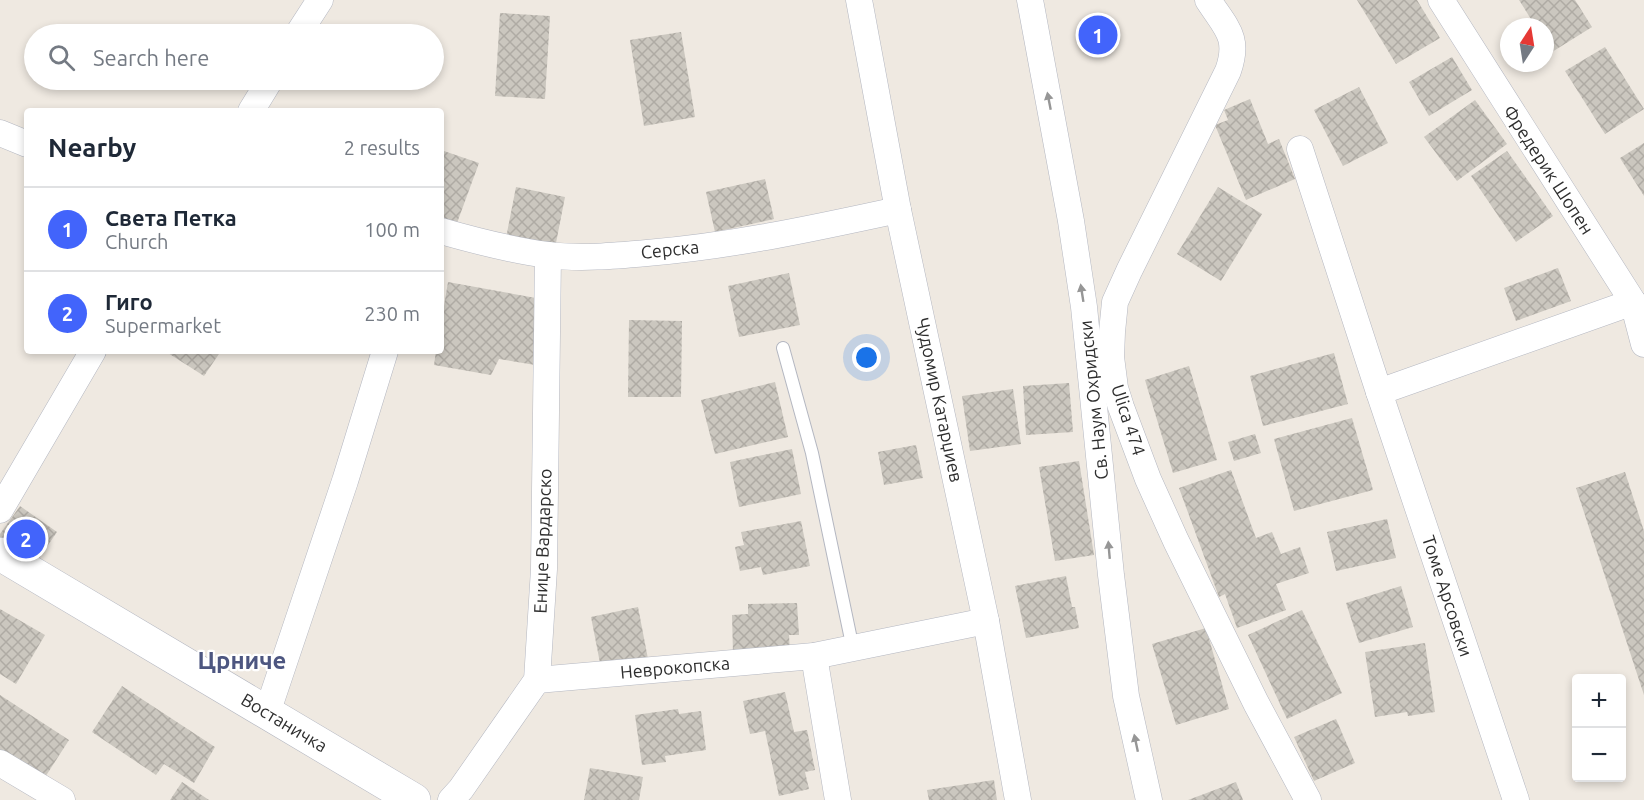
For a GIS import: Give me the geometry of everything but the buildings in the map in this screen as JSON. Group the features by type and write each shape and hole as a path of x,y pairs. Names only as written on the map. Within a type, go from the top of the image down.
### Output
{"street":[{"path":"304,24 320,0"},
{"name":"Чудомир Катарџиев","path":"859,0 898,210 986,621 1018,800"},
{"name":"Св. Наум Охридски","path":"1030,0 1071,221 1084,307 1111,575 1126,696 1149,800"},
{"name":"Ulica 474","path":"1208,0 1232,37 1233,57 1115,302 1112,357 1115,388 1148,480 1176,542 1256,703 1308,800"},
{"name":"Фредерик Шопен","path":"1441,0 1633,303 1644,344"},
{"path":"253,108 264,90"},
{"path":"0,133 24,143"},
{"name":"Томе Арсовски","path":"1300,149 1516,800"},
{"name":"Серска","path":"444,232 484,244 548,255 599,257 665,252 741,241 898,210"},
{"name":"Ениџе Вардарско","path":"537,680 544,569 548,255"},
{"path":"1379,392 1633,303"},
{"path":"0,510 91,354"},
{"path":"267,713 345,481 384,354"},
{"name":"Востаничка","path":"0,554 414,800"},
{"name":"Неврокопска","path":"537,680 814,656 986,621"},
{"path":"814,656 838,800"},
{"path":"451,800 537,680"},
{"path":"0,763 62,800"}],"lane":[{"path":"783,348 812,453 853,649"}],"place":[{"name":"Света Петка","path":"1098,35"},
{"name":"Гиго","path":"26,539"}],"district":[{"name":"Црниче","path":"242,661"}]}
